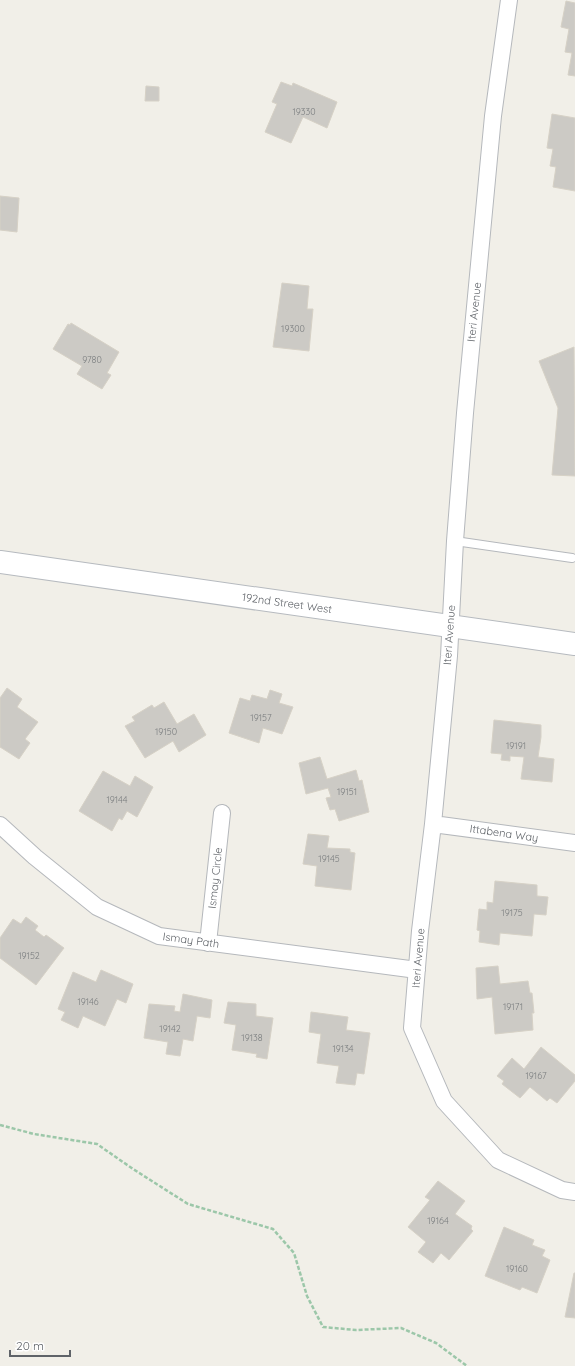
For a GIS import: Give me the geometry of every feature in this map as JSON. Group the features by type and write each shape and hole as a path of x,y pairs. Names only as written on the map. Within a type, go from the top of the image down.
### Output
{"street":[{"name":"Iteri Avenue","path":"509,0 493,116 465,413 455,541 449,656 433,824 420,931 412,1028 444,1101 498,1160 562,1190 575,1192"},
{"name":"192nd Street West","path":"0,562 575,644"},
{"name":"Ismay Circle","path":"208,943 222,813"},
{"name":"Ittabena Way","path":"433,824 575,843"},
{"name":"Ismay Path","path":"0,825 35,857 97,907 159,936 417,970"}],"lane":[{"path":"455,541 572,558"}],"path":[{"path":"0,1125 34,1134 96,1144 133,1170 188,1204 273,1229 294,1253 307,1296 323,1327 356,1330 401,1328 436,1343 467,1366"}],"building":[{"path":"566,1 575,3 575,76 568,75 572,53 565,52 569,29 561,27"},
{"path":"281,82 292,86 293,83 337,102 327,128 303,117 291,143 265,132 277,104 272,102"},
{"path":"146,86 159,87 159,101 145,101"},
{"path":"552,114 575,118 575,191 553,187 556,167 550,166 553,149 547,148"},
{"path":"0,196 19,198 17,232 0,230"},
{"path":"282,283 309,286 307,309 313,309 309,351 273,347"},
{"path":"71,323 119,352 107,373 111,375 102,389 77,374 82,366 53,349 68,324 70,325"},
{"path":"574,347 575,476 552,475 558,408 539,361"},
{"path":"7,688 22,699 17,707 38,722 25,739 30,743 19,759 0,747 0,698"},
{"path":"270,690 282,694 279,703 293,707 282,734 263,728 259,743 229,733 240,698 250,701 252,695 267,699"},
{"path":"164,702 177,724 194,714 206,735 179,752 173,741 145,758 125,726 135,721 132,717 152,705 154,708"},
{"path":"494,720 541,725 538,757 554,759 552,782 521,779 524,757 510,756 510,761 501,760 502,754 491,753"},
{"path":"320,757 327,779 356,770 359,781 362,780 369,812 339,821 335,809 330,810 326,798 331,797 328,788 306,794 299,763"},
{"path":"103,771 130,786 135,776 153,787 137,817 127,811 122,820 119,818 112,831 79,811"},
{"path":"308,834 329,836 327,848 350,849 350,852 355,853 351,890 315,886 317,866 303,864"},
{"path":"495,881 537,885 537,896 548,897 546,915 534,914 532,936 500,933 499,945 479,942 480,931 477,930 479,909 487,910 487,902 493,903"},
{"path":"26,917 38,926 35,930 44,937 46,935 64,948 36,985 0,958 0,938 13,919 21,924"},
{"path":"498,966 500,984 528,981 530,993 532,993 534,1013 532,1013 533,1030 495,1034 492,997 477,999 476,968"},
{"path":"101,970 133,984 126,1003 117,999 105,1026 83,1016 78,1028 61,1020 65,1012 58,1009 73,972 96,982"},
{"path":"183,994 212,1000 210,1018 197,1016 193,1041 183,1039 180,1056 166,1054 168,1042 144,1038 149,1004 175,1006 174,1011 180,1012"},
{"path":"228,1002 256,1004 256,1016 273,1018 267,1059 256,1057 257,1054 232,1050 236,1025 224,1023"},
{"path":"311,1012 348,1017 346,1030 370,1033 364,1074 357,1073 355,1085 336,1083 339,1066 317,1063 321,1034 309,1032"},
{"path":"541,1047 575,1075 575,1081 557,1103 550,1098 547,1101 530,1087 520,1098 502,1084 504,1081 497,1076 512,1058 524,1069"},
{"path":"438,1181 465,1201 455,1214 472,1226 471,1229 473,1231 449,1260 441,1253 433,1263 418,1252 426,1242 408,1227 430,1200 425,1197"},
{"path":"504,1227 534,1240 532,1245 545,1250 542,1256 550,1260 537,1293 522,1287 520,1290 485,1276"},
{"path":"575,1273 575,1318 565,1317"}]}
